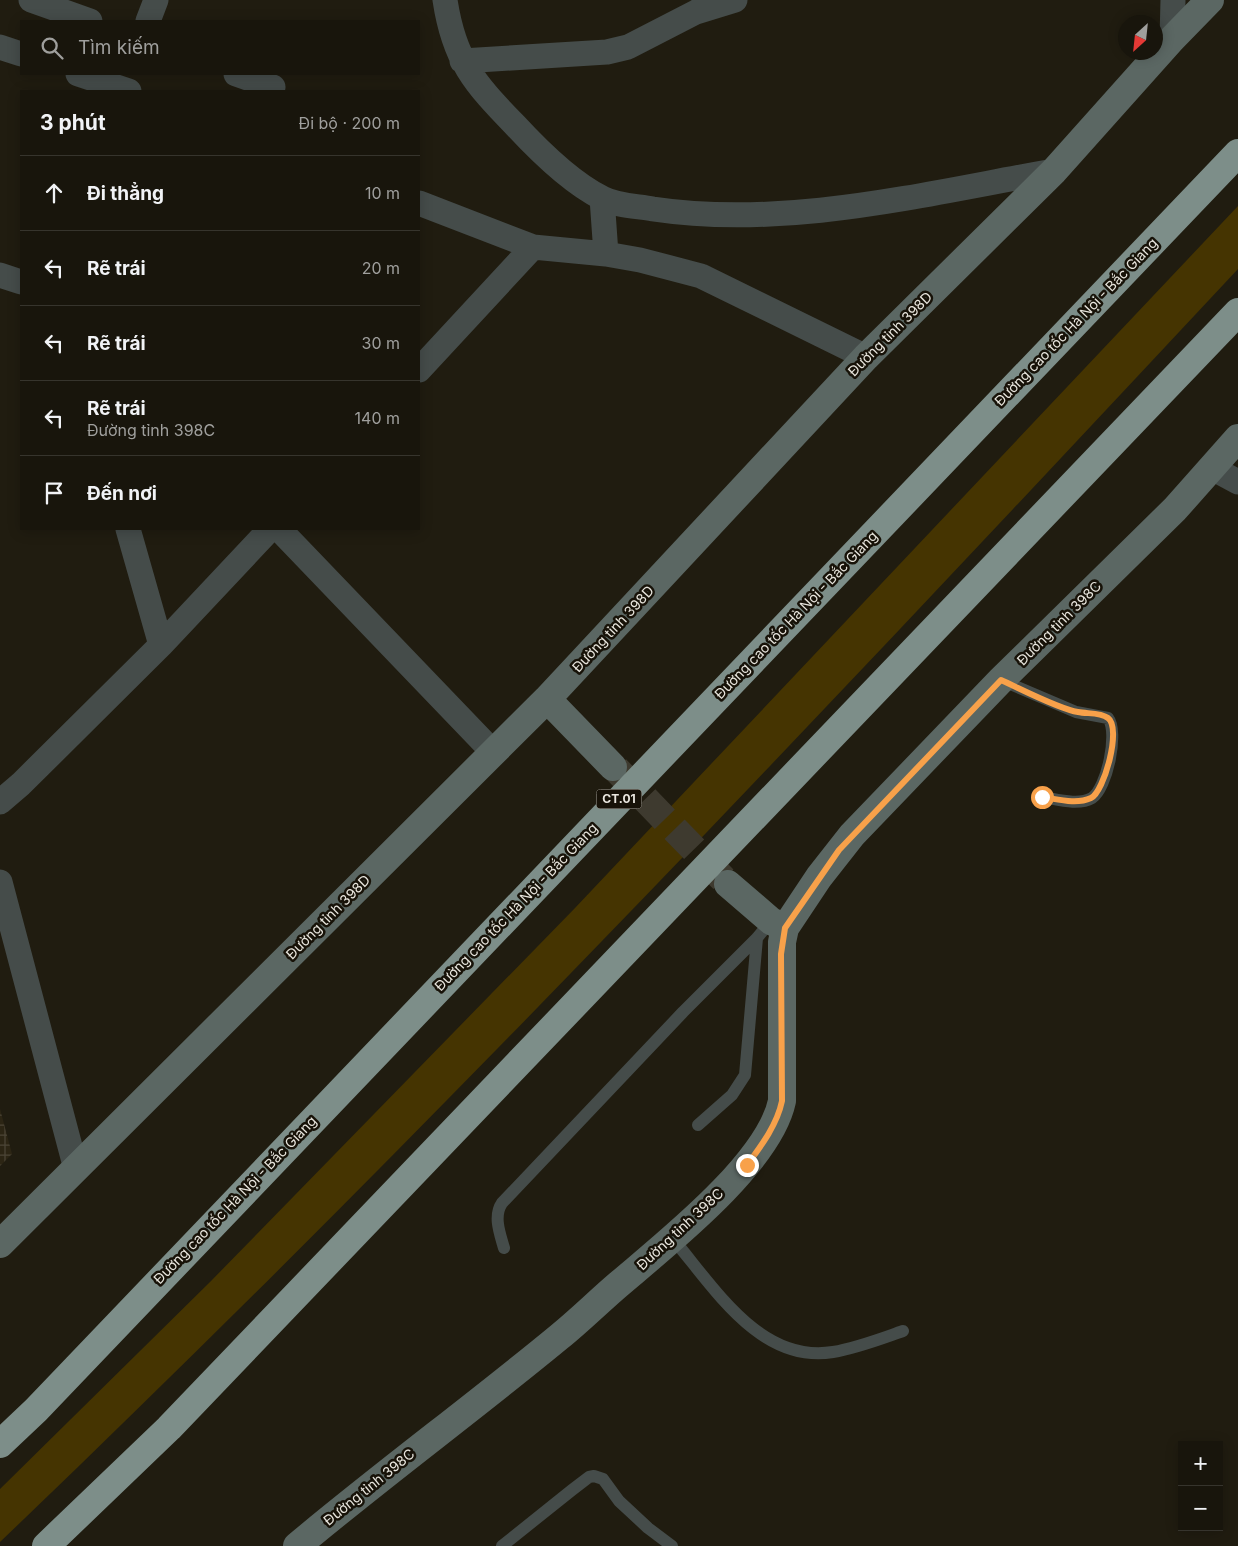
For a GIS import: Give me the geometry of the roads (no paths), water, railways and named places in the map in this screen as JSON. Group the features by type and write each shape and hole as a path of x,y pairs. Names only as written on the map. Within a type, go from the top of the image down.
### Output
{"highway":[{"name":"Đường cao tốc Hà Nội - Bắc Giang","path":"0,1444 36,1410 1238,153"},
{"path":"46,1546 169,1428 1238,312"}],"main road":[{"name":"Đường tỉnh 398D","path":"0,1244 547,699 866,357 1054,171 1172,38 1210,0"},
{"name":"Đường tỉnh 398C","path":"298,1545 378,1478 560,1337 672,1239 747,1165 762,1144 780,1112 782,1101 781,954 771,929 839,850 1001,680 1175,509 1238,438"},
{"path":"547,699 613,767"},
{"path":"728,884 771,929"}],"street":[{"path":"30,0 87,20"},
{"path":"148,20 156,0"},
{"path":"445,0 453,40 462,61 477,86 541,152 602,198 616,203 670,211 716,214 760,213 881,202 1054,171"},
{"path":"462,61 607,52 628,47 696,12 734,0"},
{"path":"1172,38 1174,0"},
{"path":"0,47 20,54"},
{"path":"82,75 126,86"},
{"path":"239,75 273,87"},
{"path":"602,198 606,254"},
{"path":"420,203 534,247 606,254 640,260 701,276 866,357"},
{"path":"420,369 534,247"},
{"path":"0,274 20,282"},
{"path":"1212,468 1238,482"},
{"path":"128,530 162,645"},
{"path":"0,802 21,784 162,645 269,530"},
{"path":"280,530 494,753"},
{"path":"0,882 76,1168"}],"lane":[{"path":"1001,680 1076,712 1098,714 1108,718 1113,726 1114,742 1106,770 1098,790 1091,798 1075,802 1042,797"},
{"path":"698,1125 732,1094 745,1075 771,929"},
{"path":"504,1248 498,1227 498,1212 502,1203 683,1012 771,929"},
{"path":"672,1239 744,1323 780,1346 795,1350 832,1352 863,1345 903,1332"},
{"path":"502,1546 572,1490 594,1476 603,1479 619,1501 648,1528 672,1546"}],"tunnel":[{"path":"616,769 726,882"}]}
